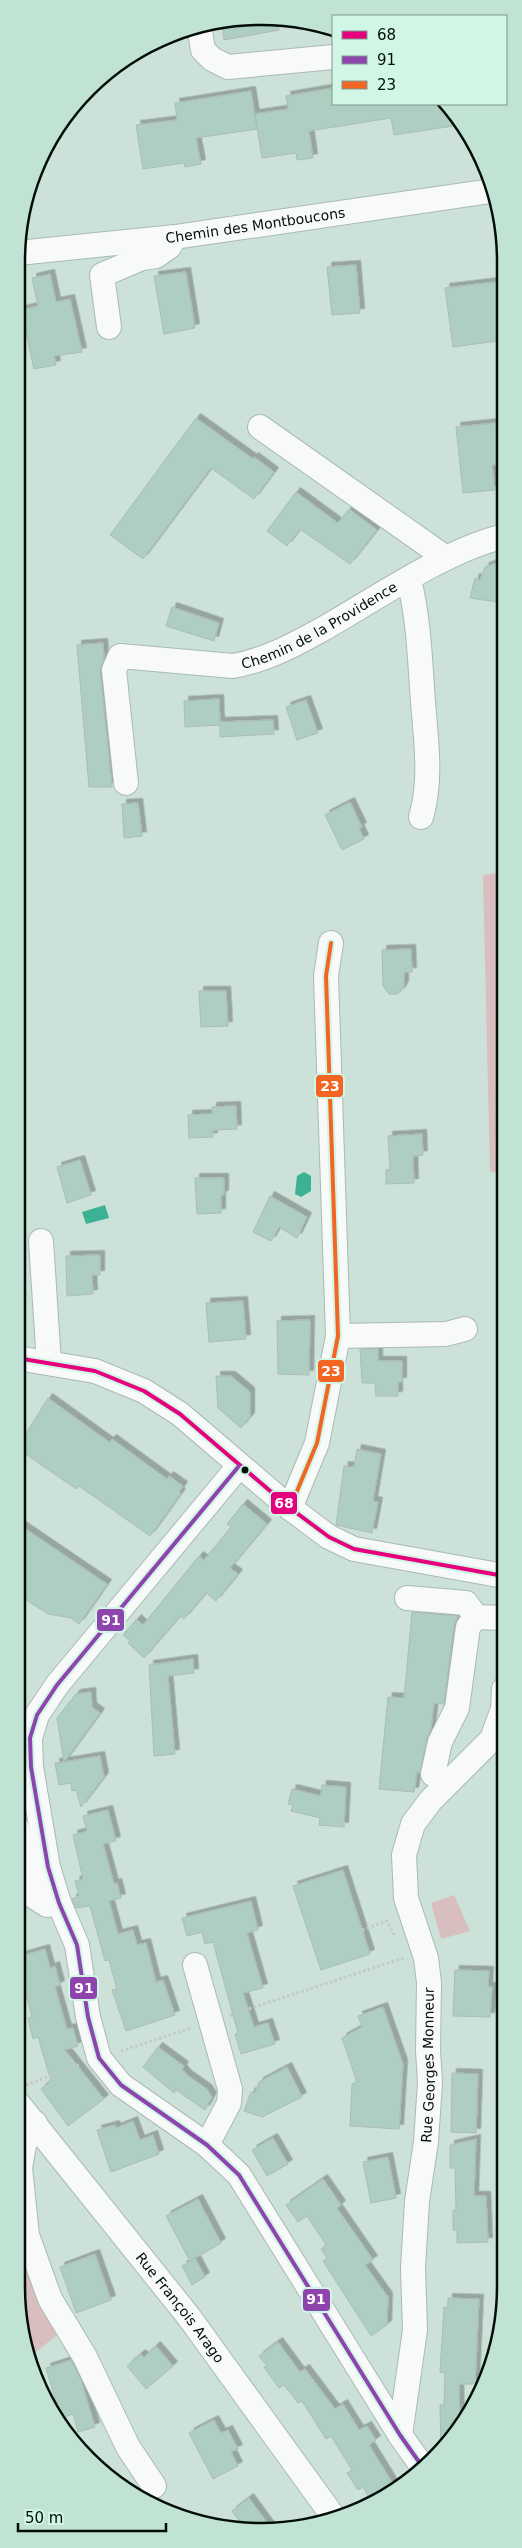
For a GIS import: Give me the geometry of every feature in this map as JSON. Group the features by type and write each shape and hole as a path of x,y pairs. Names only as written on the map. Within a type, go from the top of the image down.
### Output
{"street":[{"path":"200,33 203,50 212,59 228,67 332,57"},
{"name":"Chemin des Montboucons","path":"26,252 175,237 486,192"},
{"path":"109,327 102,275 142,258 156,256 169,247 175,237"},
{"path":"260,427 446,558"},
{"name":"Chemin de la Providence","path":"126,783 114,670 120,656 233,666 249,663 280,653 446,558 497,538"},
{"path":"409,580 417,612 427,758 426,799 422,817"},
{"path":"290,1508 317,1443 338,1336 326,976 331,943"},
{"path":"41,1241 49,1363"},
{"path":"338,1336 446,1334 464,1329"},
{"path":"25,1359 95,1371 144,1391 180,1414 239,1466 329,1538 354,1549 497,1575"},
{"path":"239,1466 57,1685 37,1715 30,1738 31,1767 48,1867 59,1903 77,1945 88,2017 99,2058 121,2085 207,2145 240,2176 400,2435 419,2462"},
{"path":"407,1598 466,1603 476,1617"},
{"path":"476,1617 497,1618"},
{"path":"433,1774 440,1742 458,1708 468,1627 476,1617"},
{"name":"Rue Georges Monneur","path":"400,2435 415,2330 413,2268 430,2082 428,2051 429,1983 424,1952 406,1898 404,1855 413,1824 431,1800 492,1740 497,1725"},
{"path":"25,1862 33,1896 47,1905 59,1903"},
{"path":"195,1965 230,2089 229,2103 207,2145"},
{"name":"Rue François Arago","path":"25,2105 35,2123 189,2317 330,2512"},
{"path":"25,2143 35,2123"},
{"path":"25,2217 27,2236 50,2299 85,2357 128,2447 154,2486"}],"path":[{"path":"25,2090 53,2074 99,2058 424,1952"}],"shaded area":[{"path":"497,873 497,1172 490,1172 483,875"},
{"path":"304,1172 311,1176 311,1191 301,1197 295,1194 297,1176"},
{"path":"105,1205 109,1218 86,1224 82,1212"},
{"path":"454,1895 470,1931 441,1939 431,1903"},
{"path":"25,2255 57,2335 35,2353 27,2318"}],"building":[{"path":"261,25 278,26 279,30 224,40 223,28"},
{"path":"332,88 332,105 438,105 454,126 394,135 391,118 309,131 313,158 297,160 296,153 262,158 255,114 288,109 286,96"},
{"path":"251,91 257,129 196,138 201,164 185,167 184,163 143,169 136,125 177,120 175,103"},
{"path":"356,265 360,313 332,315 327,267"},
{"path":"186,272 195,328 164,334 154,276"},
{"path":"50,274 56,302 70,299 82,352 54,356 56,365 34,369 25,328 25,309 38,306 32,278"},
{"path":"497,282 497,341 453,347 445,288"},
{"path":"196,418 274,472 254,499 211,468 143,559 110,535"},
{"path":"497,423 497,465 492,465 495,490 463,493 456,427"},
{"path":"296,492 338,523 349,509 377,530 350,564 300,529 287,546 267,531"},
{"path":"497,563 497,602 470,598 475,578 480,580 485,567"},
{"path":"172,607 219,623 214,641 166,626"},
{"path":"103,643 104,658 100,671 112,787 89,787 77,645"},
{"path":"219,699 220,722 273,720 274,734 220,737 220,725 185,727 184,701"},
{"path":"306,700 318,733 297,740 286,707"},
{"path":"350,802 362,827 359,828 364,839 342,850 325,815"},
{"path":"138,803 142,836 124,838 122,804"},
{"path":"411,949 412,972 404,972 404,985 401,991 397,994 389,994 383,986 382,950"},
{"path":"199,991 226,991 228,1026 201,1027"},
{"path":"236,1106 237,1129 213,1130 213,1137 189,1138 188,1115 212,1114 212,1107"},
{"path":"422,1134 423,1155 413,1156 414,1183 386,1184 386,1170 390,1169 388,1136"},
{"path":"80,1160 91,1195 67,1203 57,1167"},
{"path":"195,1178 224,1178 224,1195 221,1195 221,1213 197,1214"},
{"path":"270,1196 307,1217 297,1238 279,1227 271,1241 253,1232"},
{"path":"100,1255 100,1275 92,1275 93,1294 67,1296 66,1256"},
{"path":"243,1301 246,1339 209,1342 206,1303"},
{"path":"310,1320 309,1375 278,1374 277,1321"},
{"path":"360,1349 378,1349 378,1361 402,1361 402,1382 398,1382 398,1396 376,1396 375,1383 362,1383"},
{"path":"216,1376 231,1376 250,1392 250,1417 241,1428 218,1408"},
{"path":"48,1398 109,1442 112,1439 167,1479 169,1476 183,1486 179,1492 181,1493 150,1536 79,1486 76,1489 25,1454 25,1435"},
{"path":"357,1449 381,1454 373,1501 378,1502 372,1533 336,1525 344,1466 354,1467"},
{"path":"243,1504 267,1524 230,1568 238,1574 216,1601 206,1593 184,1619 180,1616 144,1658 128,1643 130,1641 123,1635 137,1619 143,1625 199,1556 204,1560 231,1527 227,1524"},
{"path":"25,1528 107,1584 79,1624 71,1618 48,1614 25,1599"},
{"path":"412,1612 458,1616 454,1625 444,1704 434,1703 431,1728 420,1773 417,1772 414,1792 379,1789 388,1697 404,1698"},
{"path":"193,1659 194,1673 168,1676 175,1754 154,1756 149,1665"},
{"path":"91,1692 92,1707 100,1713 64,1762 57,1718 76,1694"},
{"path":"100,1756 104,1777 81,1807 76,1790 72,1791 71,1783 59,1785 55,1763"},
{"path":"322,1785 346,1787 344,1827 319,1825 320,1818 291,1811 293,1805 288,1804 292,1789 321,1796"},
{"path":"108,1810 116,1841 103,1844 114,1884 117,1883 121,1898 109,1901 118,1934 133,1930 137,1945 146,1943 156,1982 163,1980 175,2015 126,2031 112,1990 117,1989 109,1960 105,1961 90,1906 76,1908 72,1899 79,1896 75,1881 83,1879 73,1835 87,1831 83,1816"},
{"path":"343,1870 370,1954 321,1970 293,1886"},
{"path":"251,1901 258,1930 247,1933 263,1988 243,1993 254,2027 268,2023 275,2044 241,2054 235,2034 238,2033 213,1942 205,1944 202,1932 187,1936 182,1918"},
{"path":"45,1949 50,1968 55,1966 60,1985 55,1987 67,2029 73,2028 78,2046 65,2050 104,2099 68,2126 41,2089 51,2081 38,2037 33,2039 28,2018 32,2017 25,1990 25,1955"},
{"path":"455,1970 489,1971 488,1987 492,1987 490,2017 453,2016"},
{"path":"383,2007 403,2064 399,2129 350,2126 352,2084 357,2082 342,2038 362,2027 358,2016"},
{"path":"158,2047 184,2066 182,2069 187,2075 207,2089 212,2097 205,2110 176,2090 174,2093 143,2067"},
{"path":"287,2067 302,2097 262,2117 244,2111 251,2092 255,2093 259,2082"},
{"path":"452,2073 478,2074 476,2133 451,2132"},
{"path":"133,2121 140,2140 153,2135 159,2154 111,2172 97,2130 115,2125 116,2128"},
{"path":"273,2138 288,2164 267,2176 252,2150"},
{"path":"476,2139 474,2196 486,2196 488,2242 457,2243 457,2230 453,2230 453,2210 456,2210 455,2168 450,2168 450,2145"},
{"path":"388,2157 396,2198 371,2203 363,2162"},
{"path":"323,2179 341,2205 337,2208 373,2260 365,2265 388,2297 387,2325 371,2336 323,2261 327,2258 321,2249 326,2245 307,2216 298,2222 286,2205"},
{"path":"198,2199 221,2243 190,2261 166,2216"},
{"path":"95,2254 111,2300 76,2313 60,2267"},
{"path":"195,2258 205,2277 192,2285 182,2266"},
{"path":"448,2298 479,2299 475,2384 459,2384 460,2414 441,2440 440,2405 444,2405 445,2373 440,2372 444,2307 448,2308"},
{"path":"278,2342 300,2372 305,2369 335,2409 343,2404 359,2430 367,2426 376,2440 369,2445 392,2483 369,2497 363,2487 358,2490 347,2473 352,2470 331,2436 326,2439 302,2401 298,2403 284,2385 279,2388 264,2367 267,2366 259,2356"},
{"path":"156,2346 173,2366 146,2389 127,2366 141,2354 144,2357"},
{"path":"71,2360 81,2380 95,2427 78,2432 73,2414 64,2417 57,2405 46,2368"},
{"path":"214,2420 221,2433 228,2430 238,2449 231,2452 238,2466 213,2479 189,2433"},
{"path":"249,2498 267,2523 240,2522 232,2511"}],"transit line":[{"name":"23","path":"290,1508 317,1443 338,1336 326,976 331,943"},
{"name":"68","path":"25,1359 95,1371 144,1391 180,1414 290,1508 329,1537 354,1549 497,1575"},
{"name":"91","path":"239,1466 57,1685 37,1715 30,1738 31,1767 48,1867 59,1903 77,1945 88,2017 99,2058 121,2085 207,2145 239,2175 400,2435 419,2462"}]}
